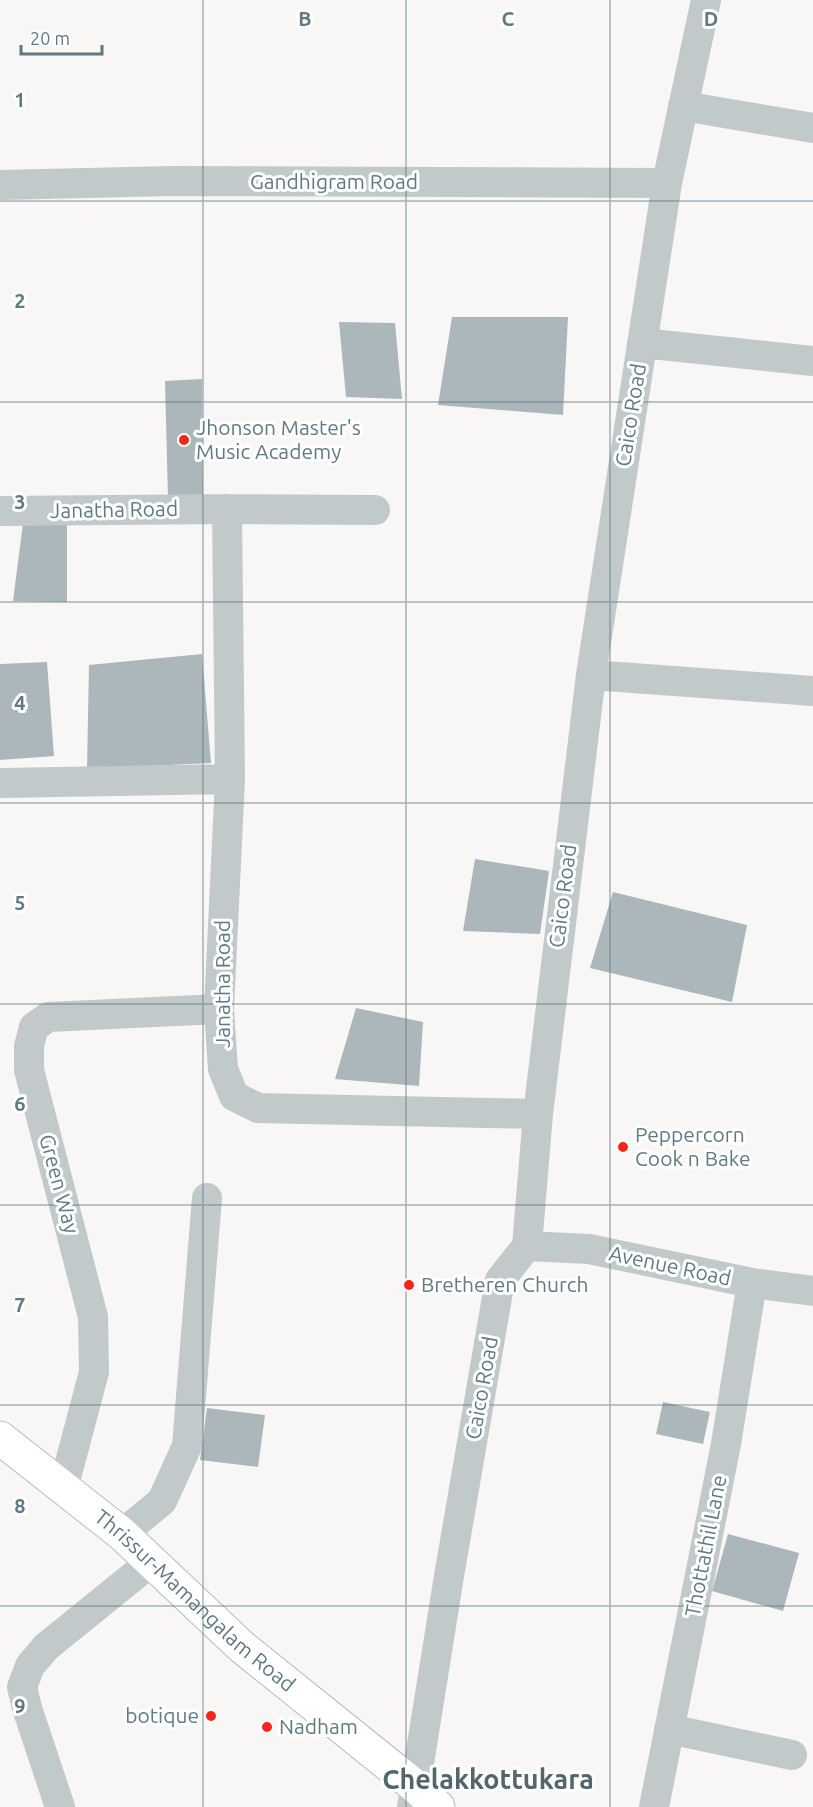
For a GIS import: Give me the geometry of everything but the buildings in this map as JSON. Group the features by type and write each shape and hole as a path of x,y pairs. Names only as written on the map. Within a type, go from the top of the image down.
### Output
{"main road":[{"name":"Thrissur-Mamangalam Road","path":"0,1438 122,1534 242,1647 422,1800"}],"street":[{"name":"Caico Road","path":"422,1800 500,1280 527,1246 538,1114 591,675 667,183 706,0"},
{"path":"683,106 813,128"},
{"name":"Gandhigram Road","path":"0,185 173,181 667,183"},
{"path":"642,343 813,361"},
{"name":"Janatha Road","path":"227,509 230,779 219,1009 223,1069 234,1095 258,1108 538,1114"},
{"name":"Janatha Road","path":"0,511 375,510"},
{"path":"591,675 813,691"},
{"path":"0,783 230,779"},
{"name":"Green Way","path":"63,1489 94,1372 93,1317 29,1070 29,1046 34,1027 48,1017 219,1009"},
{"path":"122,1534 162,1501 188,1446 207,1198"},
{"name":"Avenue Road","path":"527,1246 588,1249 752,1283 813,1292"},
{"name":"Thottathil Lane","path":"654,1807 726,1444 752,1283"},
{"path":"60,1807 22,1687 30,1666 46,1647 151,1562"},
{"path":"669,1729 792,1755"}],"place":[{"name":"Jhonson Master's Music Academy","path":"184,440"},
{"name":"Peppercorn Cook n Bake","path":"623,1147"},
{"name":"Bretheren Church","path":"409,1285"},
{"name":"botique","path":"211,1716"},
{"name":"Nadham","path":"267,1727"}],"district":[{"name":"Chelakkottukara","path":"488,1780"}]}
